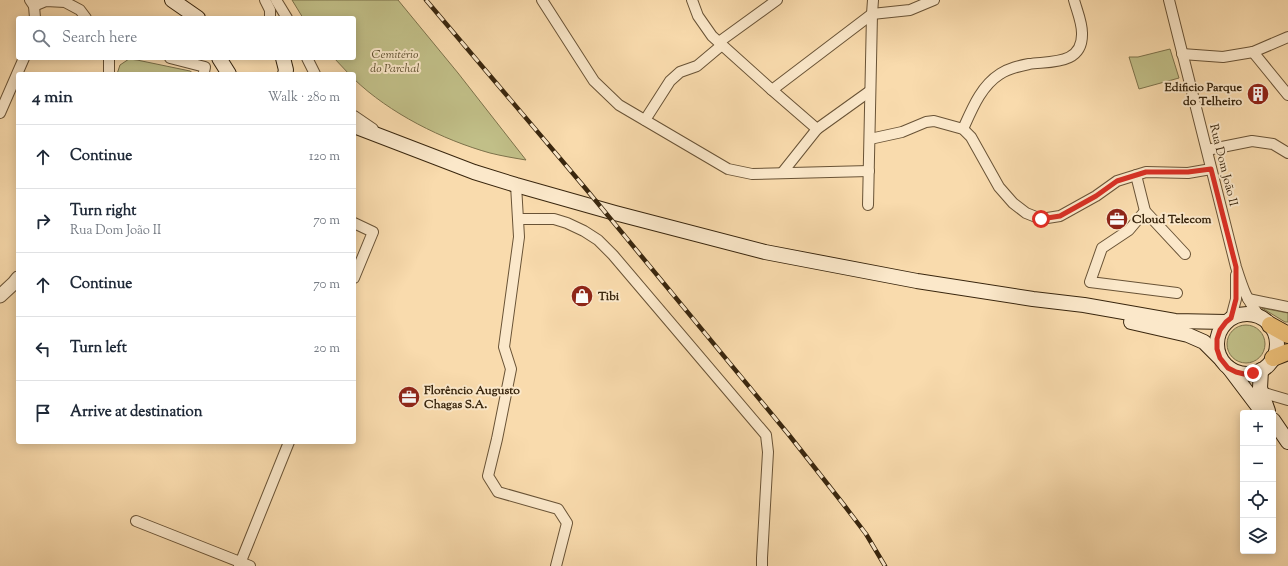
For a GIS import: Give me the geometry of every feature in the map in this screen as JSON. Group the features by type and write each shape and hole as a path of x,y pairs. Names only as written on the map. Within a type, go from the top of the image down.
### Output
{"main road":[{"path":"160,0 179,16"},
{"path":"172,0 195,16"},
{"path":"220,60 228,72"},
{"path":"229,72 230,60"},
{"path":"356,118 388,139"},
{"path":"356,127 474,172 516,185 615,213 765,252 917,281 1033,299 1084,305 1175,321 1228,320 1243,314 1249,314 1266,321 1288,335"},
{"path":"1033,299 1188,335 1204,342 1256,393 1268,410"},
{"path":"1228,320 1220,330 1217,339 1217,349 1224,363 1236,372 1244,374 1261,370 1268,365 1273,358 1276,350 1276,341 1274,332 1266,321"},
{"path":"1273,358 1288,352"},
{"path":"1256,393 1260,388 1261,370"},
{"path":"1256,393 1262,410"},
{"path":"1276,424 1288,442"},
{"path":"1276,429 1288,442"}],"street":[{"path":"265,0 270,10 270,16"},
{"path":"276,0 286,16"},
{"path":"542,0 594,81 619,105 728,168 752,174 869,171"},
{"path":"692,0 698,16 712,36 817,129"},
{"path":"645,120 651,108 670,81 680,72 697,66 720,43 777,0"},
{"path":"868,205 873,0"},
{"path":"772,90 872,14 910,10 934,0"},
{"path":"963,129 988,83 999,75 1008,70 1027,65 1054,63 1064,60 1072,56 1078,50 1081,43 1082,32 1074,0"},
{"name":"Rua Dom João II","path":"1169,0 1236,267"},
{"path":"35,16 32,3 46,1 65,2 80,10 84,16"},
{"path":"1182,54 1223,57 1253,52 1288,37"},
{"path":"1253,52 1288,94"},
{"path":"18,72 23,60"},
{"path":"108,60 108,72"},
{"path":"178,60 206,67 204,72"},
{"path":"308,60 314,72"},
{"path":"0,113 16,76"},
{"path":"782,173 817,129 870,91"},
{"path":"870,139 902,132 926,122 934,121 963,129 971,137 999,187 1013,203 1026,213 1041,219 1060,216 1096,196 1117,181 1146,172 1188,172 1211,169"},
{"path":"1207,150 1252,141 1274,144 1288,153"},
{"path":"1136,175 1145,212 1185,254"},
{"path":"516,185 519,237 504,347 511,369 488,476 498,492 558,508 567,523 556,566"},
{"path":"1145,212 1129,230 1102,248 1090,282 1177,293"},
{"path":"520,219 554,219 584,231 598,240 613,255 766,436 768,452 762,566"},
{"path":"356,224 373,232 356,273"},
{"path":"1236,267 1248,299 1266,321"},
{"path":"1228,320 1236,299 1236,267"},
{"path":"0,296 16,280"},
{"path":"1248,299 1288,307"},
{"path":"1256,393 1288,400"},
{"path":"136,520 243,565 287,444"}],"green space":[{"name":"Cemitério do Parchal","path":"292,0 398,0 458,73 526,160 490,153 454,141 400,114 383,103 356,81 356,72 347,72 336,60 356,60 356,16 302,16"},
{"path":"1170,49 1179,78 1139,89 1129,57 1138,57"},
{"path":"128,60 137,60 191,72 118,72 120,65"},
{"path":"1262,308 1288,313 1288,322 1285,322"},
{"path":"1246,325 1256,328 1262,334 1265,344 1262,354 1256,360 1246,363 1236,360 1230,354 1227,344 1230,334 1236,328"}],"railway":[{"path":"426,0 586,189 789,435 866,534 885,566"}],"place":[{"name":"Edificio Parque do Telheiro","path":"1258,94"},
{"name":"Cloud Telecom","path":"1117,219"},
{"name":"Tibi","path":"582,296"},
{"name":"Florêncio Augusto Chagas S.A.","path":"409,397"}],"route":[{"path":"1041,219 1060,216 1096,196 1117,181 1146,172 1188,172 1211,169 1236,267 1236,299 1231,318 1220,330 1217,339 1217,349 1220,358 1228,368 1244,374 1253,373"}]}
